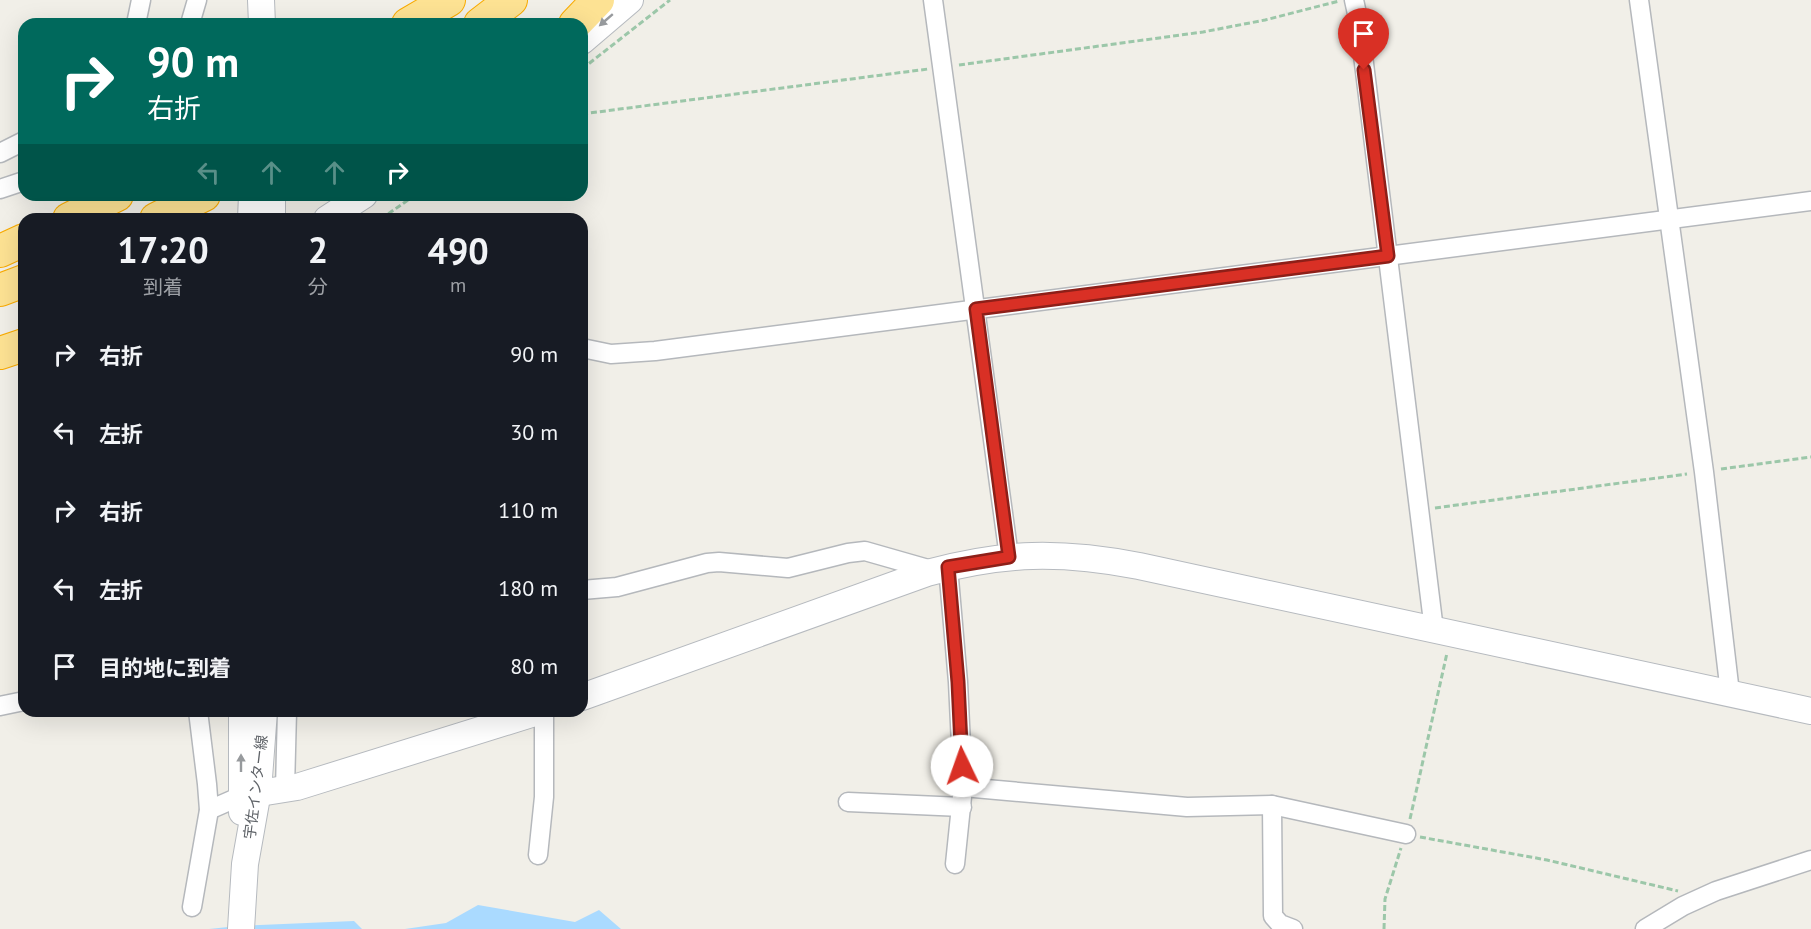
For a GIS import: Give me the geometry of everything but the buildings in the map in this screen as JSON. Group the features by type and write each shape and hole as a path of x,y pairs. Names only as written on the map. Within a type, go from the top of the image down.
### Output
{"highway":[{"path":"418,18 449,0"},
{"path":"488,18 511,0"},
{"path":"581,18 598,0"},
{"path":"81,213 105,201"},
{"path":"168,213 192,201"},
{"path":"0,251 18,243"},
{"path":"0,291 18,284"},
{"path":"0,353 18,347"}],"street":[{"path":"137,18 141,0"},
{"path":"192,18 197,0"},
{"path":"261,0 262,18"},
{"path":"404,18 426,0"},
{"path":"588,36 630,0"},
{"path":"933,0 1009,557"},
{"path":"1354,0 1359,23 1420,510 1443,632"},
{"path":"1639,0 1704,472 1730,693"},
{"path":"0,153 18,144"},
{"path":"0,189 18,183"},
{"path":"336,213 355,201"},
{"path":"588,349 610,354 640,353 1811,201"},
{"path":"588,589 617,587 707,563 788,568 865,551 941,569"},
{"path":"588,694 941,569 1009,557 1049,555 1102,560 1811,711"},
{"path":"941,569 958,682 963,787 955,864"},
{"path":"0,706 18,702"},
{"path":"192,907 208,810 199,717"},
{"name":"宇佐インター線","path":"243,717 250,794"},
{"name":"宇佐インター線","path":"241,929 250,794 263,717"},
{"path":"285,789 286,717"},
{"path":"208,810 250,794 285,789 523,717"},
{"path":"538,855 544,786 543,717"},
{"path":"963,787 1187,807 1272,805 1406,834"},
{"path":"848,802 962,807"},
{"path":"1272,805 1273,916 1280,924 1293,929"},
{"path":"1645,929 1702,896 1811,860"}],"path":[{"path":"588,64 670,0"},
{"path":"588,113 1203,32 1265,20 1343,0"},
{"path":"390,213 406,201"},
{"path":"1420,510 1811,457"},
{"path":"1384,929 1385,899 1406,834 1443,632"},
{"path":"1406,834 1547,860 1702,896"}],"water":[{"path":"478,905 575,922 599,910 621,929 405,929 446,923"},
{"path":"354,921 362,929 209,929 238,926"}],"route":[{"path":"962,766 958,682 948,567 1009,557 976,309 1388,256 1364,70"}]}
